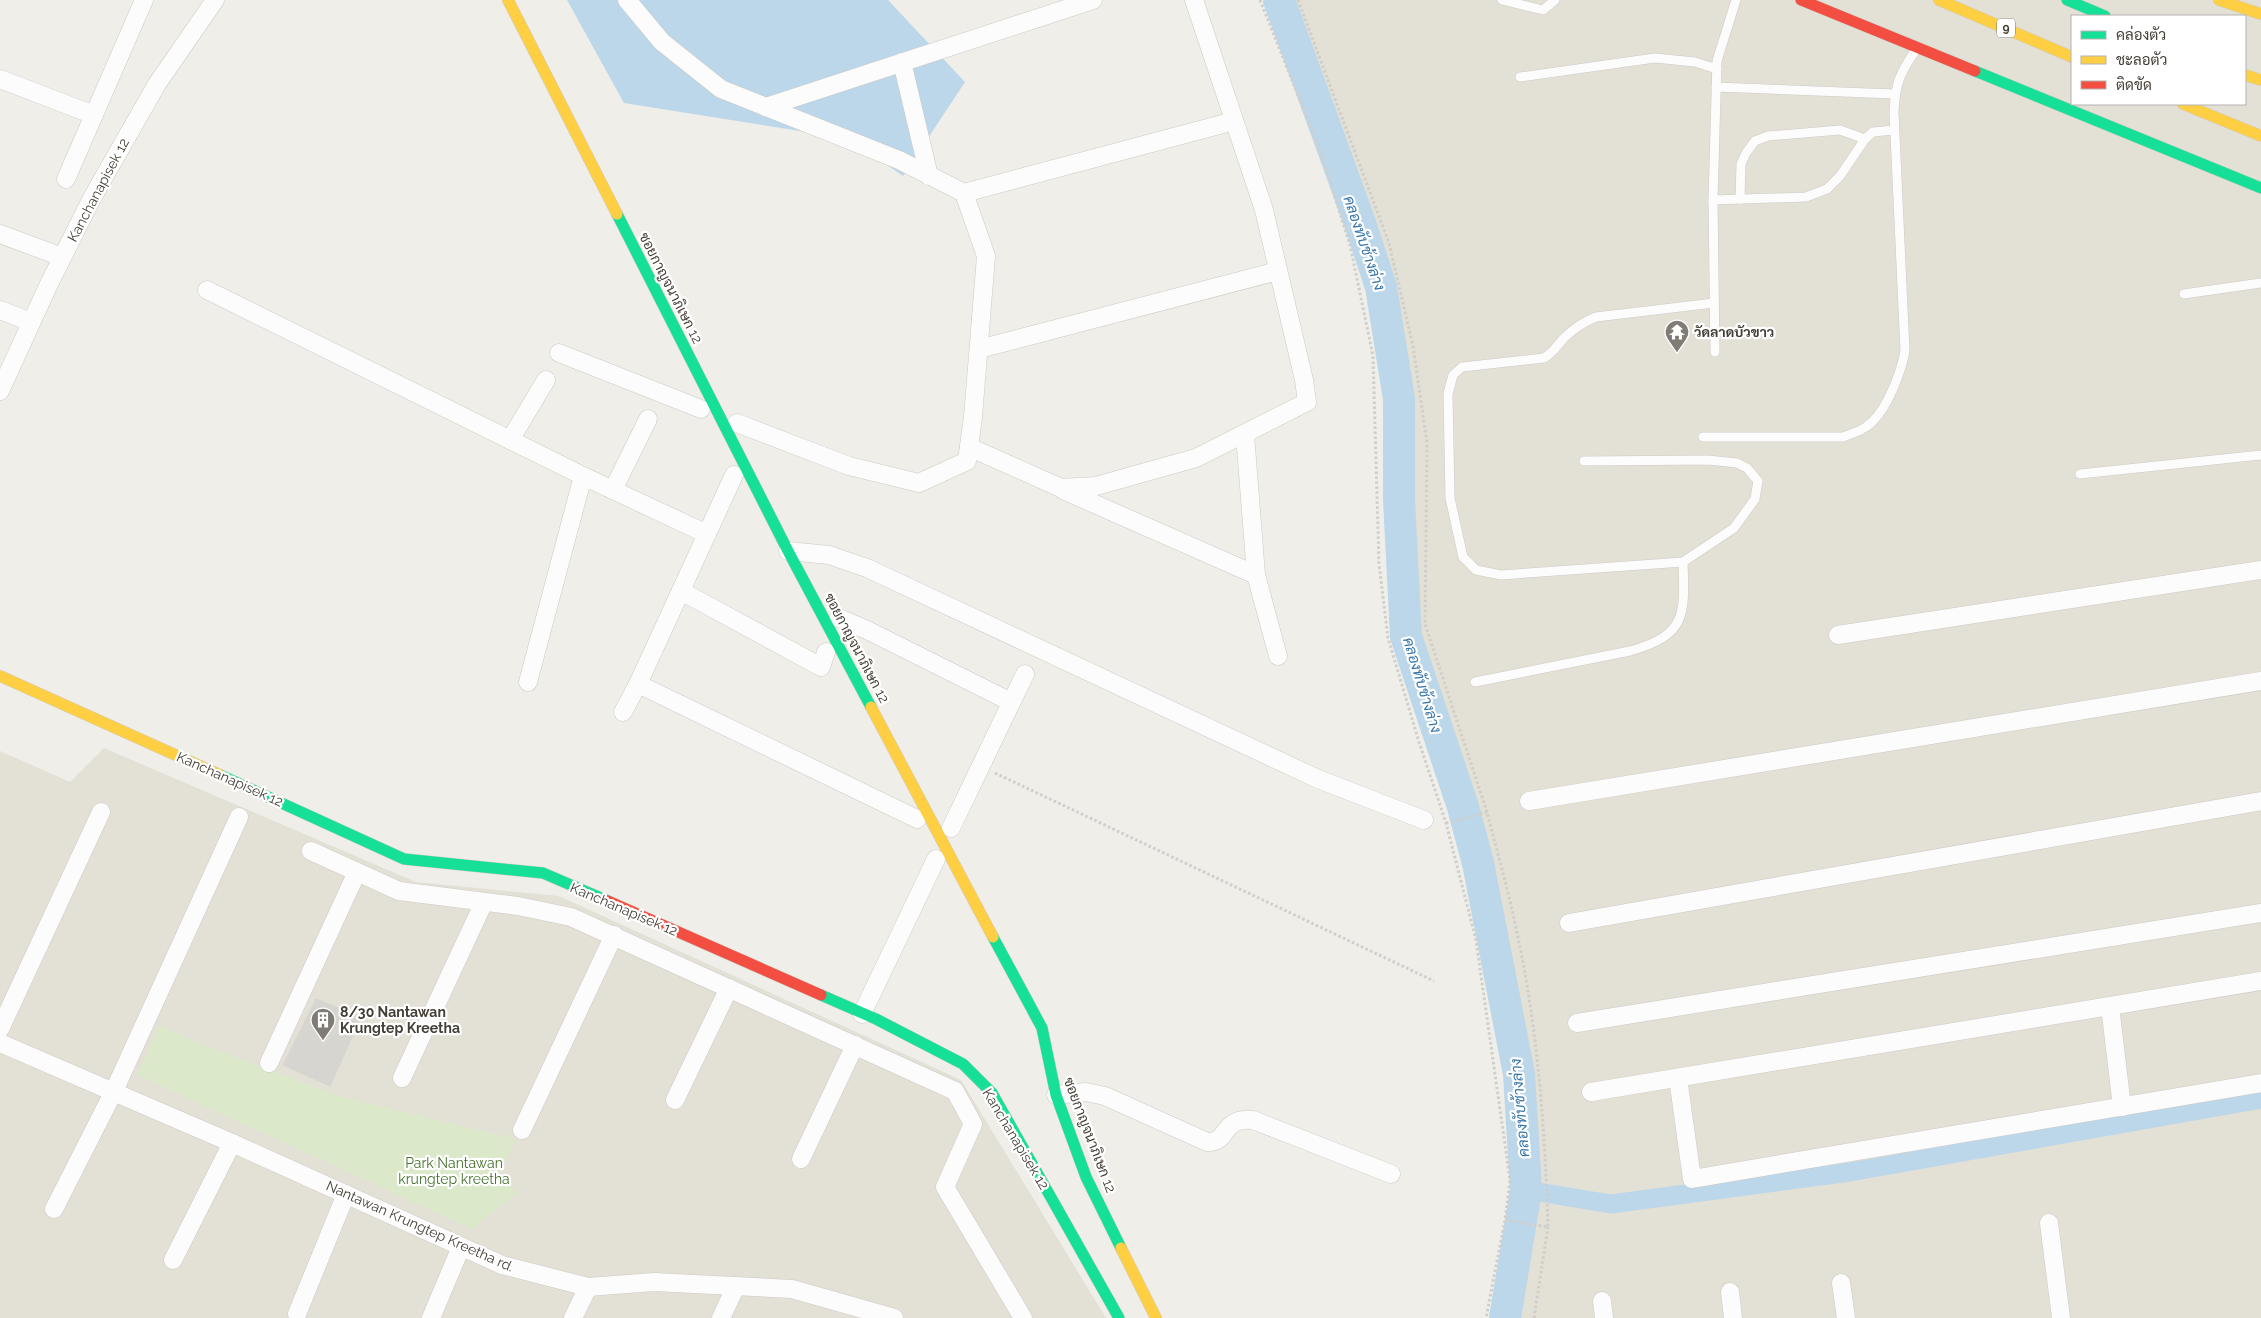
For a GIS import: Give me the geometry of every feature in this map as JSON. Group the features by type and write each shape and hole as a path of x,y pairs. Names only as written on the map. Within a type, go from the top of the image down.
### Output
{"main road":[{"name":"ซอยกาญจนาภิเษก 12","path":"508,0 788,550 1042,1028 1056,1095 1086,1177 1156,1318"},
{"path":"1801,0 2261,188"},
{"name":"9","path":"1940,0 2071,57"},
{"path":"2067,0 2103,15"},
{"path":"2219,0 2261,14"},
{"path":"2246,75 2261,80"},
{"path":"2185,105 2261,136"},
{"name":"Kanchanapisek 12","path":"0,676 271,797 404,859 543,873 862,1014 963,1064 992,1093 1119,1318"}],"street":[{"path":"66,179 144,0"},
{"name":"Kanchanapisek 12","path":"0,391 31,322 92,198 157,84 215,0"},
{"path":"626,0 662,42 721,89 899,160 964,193 1234,121"},
{"path":"766,107 1093,0"},
{"path":"1061,488 1096,486 1196,458 1307,402 1304,380 1264,210 1194,0"},
{"path":"902,62 929,176"},
{"path":"0,79 94,115"},
{"path":"737,422 849,466 919,483 967,461 979,349 986,256 964,193"},
{"path":"0,234 62,257"},
{"path":"979,349 1278,271"},
{"path":"207,290 583,476 707,534"},
{"path":"0,310 31,322"},
{"path":"559,353 701,408"},
{"path":"510,440 546,380"},
{"path":"613,490 648,419"},
{"path":"1245,434 1256,575 1278,656"},
{"path":"969,446 1256,575"},
{"path":"623,712 638,684 734,475"},
{"path":"528,682 583,476"},
{"path":"788,550 829,555 867,568 1318,779 1424,820"},
{"path":"1838,635 2261,570"},
{"path":"681,591 821,667 826,652"},
{"path":"839,618 867,630 1011,702"},
{"path":"949,832 1025,674"},
{"path":"1529,801 2261,681"},
{"path":"638,684 917,820"},
{"path":"1569,924 2261,801"},
{"path":"0,1029 100,812"},
{"path":"54,1209 114,1091 239,817"},
{"path":"311,851 398,891 518,906 571,917 955,1091 973,1124 945,1187 1024,1318"},
{"path":"862,1014 936,859"},
{"path":"270,1063 357,872"},
{"path":"402,1078 484,902"},
{"path":"1577,1023 2261,912"},
{"path":"522,1130 614,935"},
{"path":"1591,1092 2261,981"},
{"path":"675,1100 730,988"},
{"path":"2110,1006 2122,1107"},
{"name":"Nantawan Krungtep Kreetha rd.","path":"0,1043 232,1143 502,1265 588,1287 654,1282 792,1289 886,1316"},
{"path":"801,1159 855,1045"},
{"path":"1678,1078 1692,1179 2261,1083"},
{"path":"1056,1095 1086,1092 1105,1096 1207,1142 1214,1143 1230,1125 1240,1119 1253,1120 1391,1174"},
{"path":"173,1260 232,1143"},
{"path":"297,1314 346,1194"},
{"path":"2049,1223 2061,1318"},
{"path":"431,1318 462,1247"},
{"path":"1841,1283 1846,1318"},
{"path":"722,1318 736,1286"},
{"path":"574,1318 588,1287"},
{"path":"1730,1292 1734,1318"}],"lane":[{"path":"1502,0 1543,10 1555,0"},
{"path":"1715,352 1713,200 1717,61 1736,0"},
{"path":"1703,437 1843,437 1860,431 1872,422 1884,405 1902,367 1905,350 1894,130 1894,94 1900,72 1917,48"},
{"path":"1520,77 1655,58 1695,62 1717,69"},
{"path":"1716,87 1894,94"},
{"path":"1740,200 1741,164 1754,141 1768,136 1840,130 1865,139"},
{"path":"1713,200 1806,197 1827,189 1840,176 1865,139 1874,132 1894,130"},
{"path":"2184,294 2261,283"},
{"path":"1584,461 1708,460 1737,463 1747,468 1758,481 1755,499 1734,528 1683,562 1501,575 1476,570 1463,557 1450,498 1448,394 1453,375 1462,367 1544,358 1552,354 1562,340 1581,323 1596,317 1714,303"},
{"path":"2080,474 2261,455"},
{"path":"1475,682 1630,651 1651,645 1667,636 1678,623 1684,603 1683,562"}],"path":[{"path":"1260,0 1321,153 1350,245 1373,356 1379,564 1388,638 1419,742 1446,822 1476,940 1510,1180 1505,1220 1486,1318"},
{"path":"1298,0 1392,252 1413,346 1428,443 1424,624 1487,812 1518,934 1538,1061 1546,1148 1548,1227 1534,1318"},
{"path":"981,766 1434,981"},
{"path":"1446,822 1487,812"},
{"path":"1505,1220 1548,1227"}],"shaded area":[{"path":"1268,0 2261,0 2261,1318 1494,1318 1515,1190 1509,1075 1467,866 1452,810 1395,638 1388,500 1389,400 1371,289"},
{"path":"104,748 416,882 559,896 961,1080 1106,1318 0,1318 0,751 70,782"}],"green space":[{"name":"Park Nantawan krungtep kreetha","path":"159,1025 198,1043 339,1096 516,1139 500,1172 516,1193 472,1229 137,1075"}],"water":[{"path":"567,0 888,0 965,82 903,176 850,139 624,103"}],"building":[{"name":"8/30 Nantawan Krungtep Kreetha","path":"316,999 361,1017 330,1086 283,1065"}],"waterway":[{"name":"คลองทับช้างล่าง","path":"1279,0 1360,223 1381,287 1399,399 1399,500 1406,636 1463,807 1478,863 1519,1074 1526,1190 1505,1318"},
{"path":"1526,1190 1611,1204 1850,1172 2261,1099"}],"traffic: fast":[{"path":"2067,0 2103,15"},
{"path":"1975,71 2261,188"},
{"path":"617,214 788,551 871,707"},
{"path":"220,775 404,859 543,873 608,901"},
{"path":"993,937 1042,1028 1056,1095 1086,1177 1121,1248"},
{"path":"821,995 876,1019 963,1064 992,1093 1119,1318"}],"traffic: slow":[{"path":"508,0 617,214"},
{"path":"1939,0 2071,57"},
{"path":"2219,0 2261,14"},
{"path":"2246,75 2261,80"},
{"path":"2185,105 2261,136"},
{"path":"0,676 220,775"},
{"path":"871,707 993,937"},
{"path":"1121,1248 1156,1318"}],"traffic: jam":[{"path":"1801,0 1975,71"},
{"path":"608,901 821,995"}],"place":[{"name":"วัดลาดบัวขาว","path":"1677,353"},
{"name":"8/30 Nantawan Krungtep Kreetha","path":"323,1041"}]}
